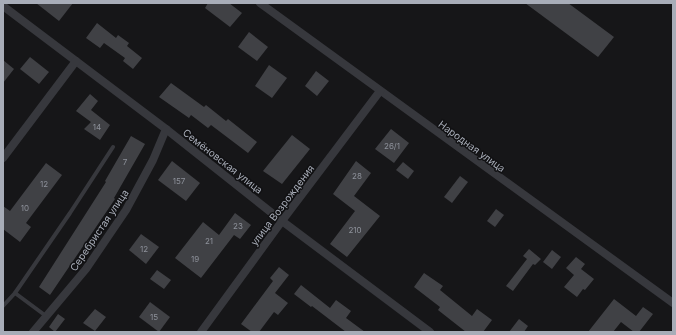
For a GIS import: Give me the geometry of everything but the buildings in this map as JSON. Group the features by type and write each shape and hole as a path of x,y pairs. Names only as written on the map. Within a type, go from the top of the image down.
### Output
{"street":[{"name":"Народная улица","path":"260,3 380,92 673,303"},
{"name":"Семёновская улица","path":"3,6 166,129 282,221 430,332"},
{"path":"3,158 76,61"},
{"name":"улица Возрождения","path":"201,332 282,221 380,92"},
{"name":"Серебристая улица","path":"33,332 86,269 126,210 153,160 166,129"}],"lane":[{"path":"3,306 14,293 70,213 113,147"},
{"path":"14,293 46,317"}]}
